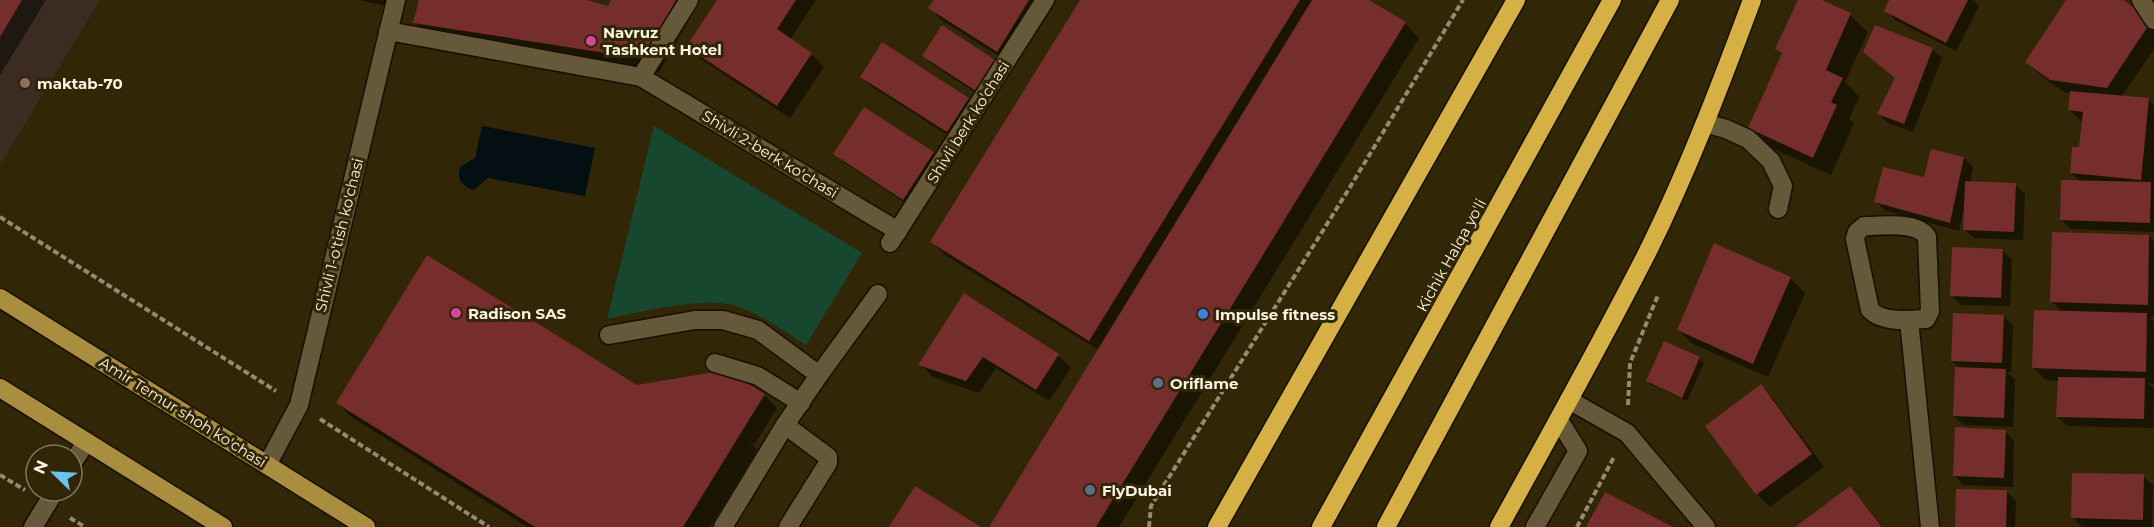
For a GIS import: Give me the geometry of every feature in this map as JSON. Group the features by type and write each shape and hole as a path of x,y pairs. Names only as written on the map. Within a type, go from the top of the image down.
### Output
{"highway":[{"path":"1217,527 1516,0"},
{"name":"Kichik Halqa yo'li","path":"1321,527 1612,0"},
{"path":"1386,527 1670,0"},
{"path":"1499,527 1647,254 1705,123 1752,0"}],"main road":[{"name":"Amir Temur shoh ko'chasi","path":"0,298 366,527"},
{"path":"0,388 223,527"}],"street":[{"name":"Shivli 1-o'tish ko'chasi","path":"267,465 298,405 396,0"},
{"path":"641,77 689,0"},
{"name":"Shivli berk ko'chasi","path":"894,237 1045,0"},
{"path":"2141,0 2154,20"},
{"name":"Shivli 2-berk ko'chasi","path":"388,31 641,77 894,237"},
{"path":"1705,123 1748,139 1771,161 1783,186 1778,209"},
{"path":"1864,226 1915,227 1923,231 1927,237 1929,315 1926,319 1909,320 1876,316 1870,310 1855,239 1857,232 1864,226"},
{"path":"723,527 819,375 878,294"},
{"path":"609,335 695,320 723,320 758,330 819,375"},
{"path":"1909,320 1930,527"},
{"path":"716,363 758,376 801,403"},
{"path":"1569,400 1627,433 1698,523"},
{"path":"1536,527 1578,451 1559,420"},
{"path":"786,425 828,457 828,463 788,527"},
{"path":"84,446 87,442"},
{"path":"33,527 48,503"}],"path":[{"path":"1149,527 1151,507 1347,192 1462,0"},
{"path":"0,217 489,527"},
{"path":"1577,527 1627,433"}],"shaded area":[{"name":"maktab-70","path":"0,0 100,0 0,165"},
{"path":"482,126 595,148 585,196 488,178 474,190 466,187 459,176 460,167 475,158"}],"green space":[{"path":"654,126 862,253 806,345 751,312 719,303 670,306 607,319"}],"building":[{"path":"0,0 22,0 0,37"},
{"name":"Navruz Tashkent Hotel","path":"419,0 587,0 608,6 611,0 676,0 644,59 413,23"},
{"path":"717,0 796,0 777,29 812,53 777,106 686,47"},
{"path":"934,0 1029,0 997,52 928,8"},
{"path":"1080,0 1300,0 1089,341 930,242"},
{"path":"1312,0 1369,0 1406,22 1096,527 989,527"},
{"path":"1798,0 1822,0 1851,13 1826,70 1843,78 1831,102 1837,105 1813,158 1748,128 1782,53 1775,49"},
{"path":"1889,0 1968,0 1946,43 1884,11"},
{"path":"2066,0 2123,0 2152,20 2107,88 2050,80 2025,62"},
{"path":"942,25 998,62 979,93 922,56"},
{"path":"1875,25 1933,48 1904,124 1877,114 1895,78 1863,52"},
{"path":"882,42 969,98 947,132 860,77"},
{"path":"2070,91 2149,98 2141,180 2070,173 2072,147 2079,147 2083,112 2068,110"},
{"path":"864,107 934,152 903,200 833,154"},
{"path":"1931,149 1964,157 1950,223 1874,202 1883,167 1924,177"},
{"path":"2061,180 2151,182 2150,223 2060,220"},
{"path":"1965,181 2016,183 2014,232 1963,230"},
{"path":"2052,232 2149,235 2148,305 2050,302"},
{"path":"1714,243 1791,277 1753,364 1677,330"},
{"path":"1952,247 2003,249 2001,298 1950,296"},
{"name":"Radison SAS","path":"427,255 637,385 726,370 765,394 683,527 535,527 336,403"},
{"path":"964,293 1059,354 1036,390 983,357 966,381 918,365"},
{"path":"2034,310 2147,313 2146,372 2032,368"},
{"path":"1953,313 2004,315 2002,363 1951,361"},
{"path":"1664,341 1700,357 1682,398 1646,381"},
{"path":"1955,367 2006,369 2004,418 1953,416"},
{"path":"2058,377 2145,378 2144,419 2056,417"},
{"path":"1761,384 1812,454 1756,495 1705,426"},
{"path":"1955,427 2006,430 2004,478 1953,476"},
{"path":"2072,473 2144,474 2143,520 2071,518"},
{"path":"915,486 981,527 889,527"},
{"path":"1850,486 1882,527 1795,527"},
{"path":"1956,489 2007,490 2006,527 1955,527"},
{"path":"1605,492 1673,527 1586,527"}],"place":[{"name":"Navruz Tashkent Hotel","path":"591,41"},
{"name":"maktab-70","path":"25,83"},
{"name":"Radison SAS","path":"456,313"},
{"name":"Impulse fitness","path":"1203,314"},
{"name":"Oriflame","path":"1158,383"},
{"name":"FlyDubai","path":"1090,490"}]}
